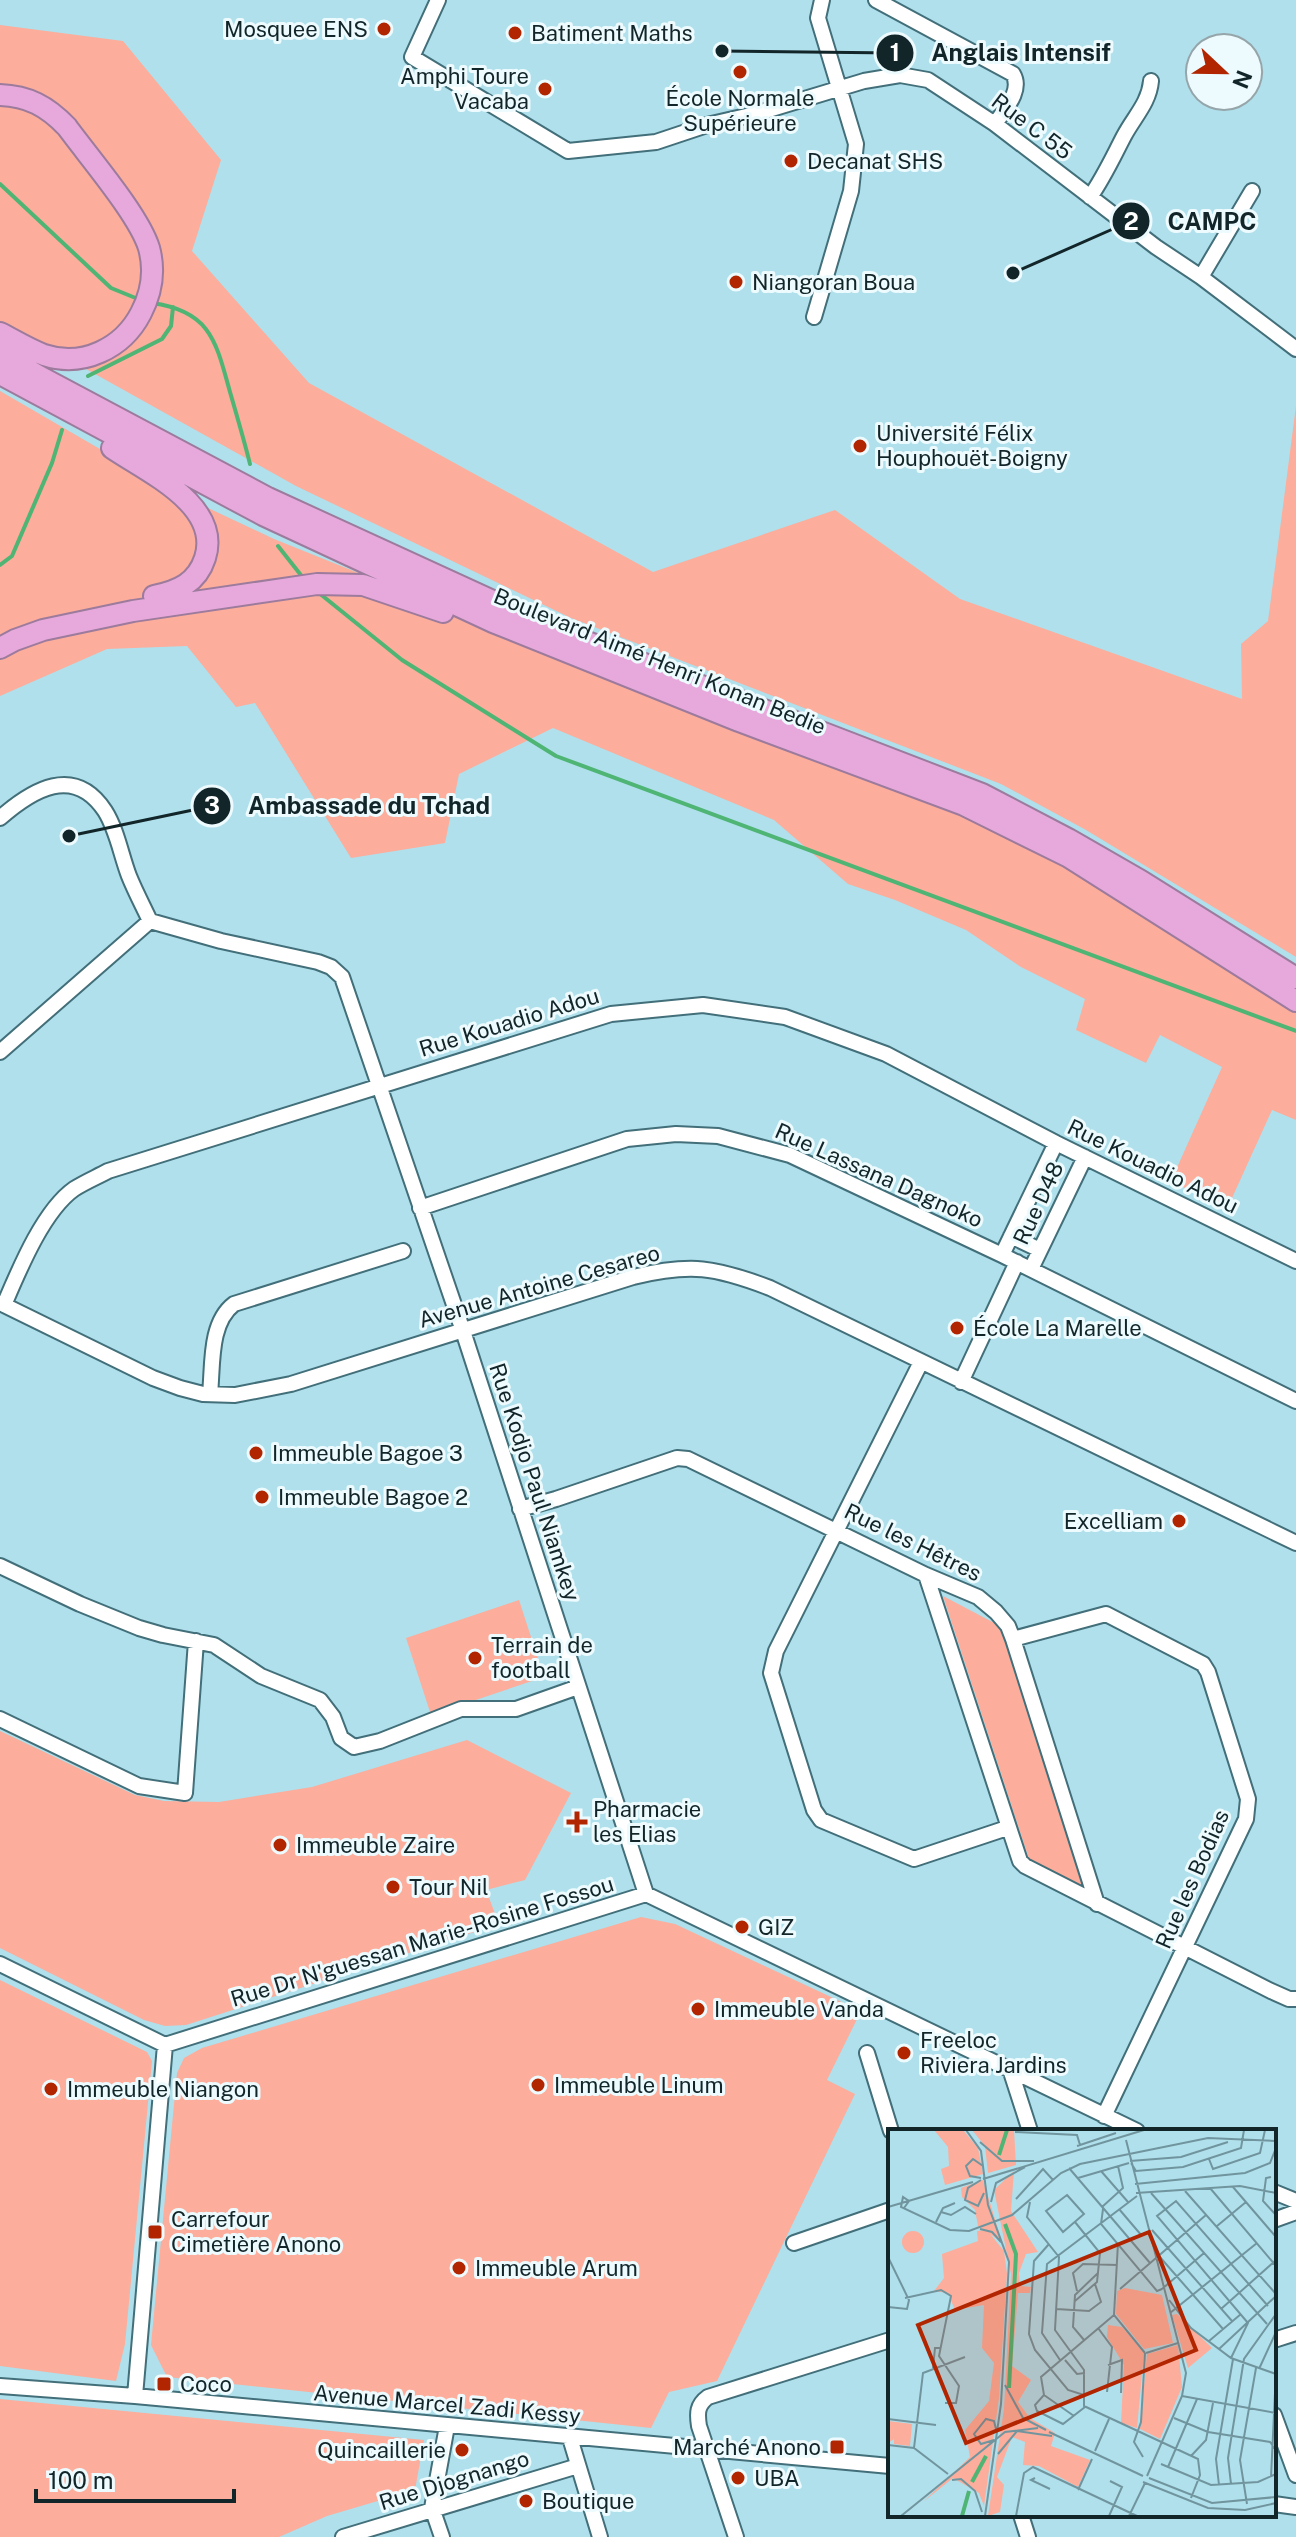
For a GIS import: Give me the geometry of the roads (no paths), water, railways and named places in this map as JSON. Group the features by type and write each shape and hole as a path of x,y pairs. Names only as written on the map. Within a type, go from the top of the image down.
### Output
{"highway":[{"path":"0,95 21,96 38,103 54,113 67,127 138,224 148,245 153,277 146,302 133,327 122,340 100,354 74,358 47,356 0,333"},
{"name":"Boulevard Aimé Henri Konan Bedie","path":"0,353 231,480 296,530 493,622 739,721 964,805 1069,857 1296,1001"},
{"name":"Boulevard Aimé Henri Konan Bedie","path":"0,374 265,507 556,630 982,794 1141,881 1296,978"},
{"path":"0,632 176,591 192,581 199,572 208,549 208,536 201,518 177,490 19,386"},
{"path":"0,648 43,630 317,584 363,585 457,617 475,622 493,622"}],"street":[{"name":"Rue C 55","path":"438,0 412,57 568,151 656,142 864,81 900,75 928,80 995,124 1296,349"},
{"path":"814,317 851,191 856,144 818,18 822,0"},
{"path":"876,0 1013,74 1017,89 995,124"},
{"path":"1090,197 1150,94 1151,81"},
{"path":"1201,277 1252,191"},
{"path":"0,818 24,797 42,788 61,784 95,798 114,829 130,879 150,921 0,1052"},
{"name":"Rue Kodjo Paul Niamkey","path":"150,921 331,967 342,977 463,1331 646,1894"},
{"name":"Rue Kouadio Adou","path":"2,1304 24,1258 58,1204 73,1189 108,1171 611,1014 703,1005 785,1017 886,1054 1056,1143 1296,1261"},
{"name":"Rue Lassana Dagnoko","path":"420,1208 627,1139 676,1134 718,1136 790,1155 1017,1262 1296,1401"},
{"name":"Rue D48","path":"1002,1255 1056,1143"},
{"name":"Rue D48","path":"1031,1269 1085,1157"},
{"path":"1011,1236 1040,1250"},
{"path":"210,1394 218,1327 224,1312 234,1304 403,1251"},
{"name":"Rue D48","path":"961,1382 1017,1262"},
{"name":"Avenue Antoine Cesareo","path":"2,1304 153,1378 180,1388 235,1395 266,1390 633,1277 670,1269 728,1272 770,1288 1296,1543"},
{"path":"921,1362 776,1651 771,1673 814,1810 821,1820 914,1859 1007,1828"},
{"name":"Rue les Hêtres","path":"520,1509 677,1458 688,1459 926,1575 978,1597 1008,1626 1097,1904"},
{"path":"0,1566 119,1620 163,1635 214,1645 261,1676 320,1700 333,1717 341,1738 354,1747 380,1741 461,1709 516,1709 578,1687"},
{"path":"926,1575 1020,1861 1097,1904 1271,1991 1296,1999"},
{"name":"Rue les Bodias","path":"1013,1639 1106,1614 1203,1664 1248,1799 1246,1819 1104,2116"},
{"path":"0,1719 139,1786 185,1793 196,1641"},
{"name":"Rue Dr N'guessan Marie-Rosine Fossou","path":"165,2045 646,1894 1133,2129"},
{"path":"0,1964 165,2045 135,2396"},
{"path":"867,2053 890,2129"},
{"path":"1011,2072 1029,2129"},
{"path":"1276,2193 1296,2201"},
{"path":"794,2243 888,2211"},
{"path":"1276,2219 1296,2212"},
{"path":"1276,2339 1296,2333"},
{"path":"736,2537 706,2448 697,2414 700,2403 708,2397 888,2341"},
{"name":"Avenue Marcel Zadi Kessy","path":"0,2386 888,2466"},
{"path":"1276,2419 1293,2456 1296,2475"},
{"path":"442,2537 432,2508 447,2426"},
{"path":"570,2438 600,2537"},
{"name":"Rue Djognango","path":"343,2537 578,2466"},
{"path":"1276,2504 1296,2507"},
{"path":"1022,2517 1028,2537"}],"waterway":[{"path":"0,184 111,288 138,299"},
{"path":"152,303 187,313 208,332 220,358 250,464"},
{"path":"88,376 162,339 171,326 173,307"},
{"path":"0,565 12,556 52,463 62,430"},
{"path":"278,546 304,579"},
{"path":"319,593 402,660 556,756 1296,1031"}],"place":[{"name":"Mosquee ENS","path":"384,29"},
{"name":"Batiment Maths","path":"515,33"},
{"name":"Anglais Intensif","path":"722,51"},
{"name":"École Normale Supérieure","path":"740,72"},
{"name":"Amphi Toure Vacaba","path":"545,89"},
{"name":"Decanat SHS","path":"791,161"},
{"name":"CAMPC","path":"1013,273"},
{"name":"Niangoran Boua","path":"736,282"},
{"name":"Université Félix Houphouët-Boigny","path":"860,446"},
{"name":"Ambassade du Tchad","path":"69,836"},
{"name":"École La Marelle","path":"957,1328"},
{"name":"Immeuble Bagoe 3","path":"256,1453"},
{"name":"Immeuble Bagoe 2","path":"262,1497"},
{"name":"Excelliam","path":"1179,1521"},
{"name":"Terrain de football","path":"475,1658"},
{"name":"Pharmacie les Elias","path":"577,1822"},
{"name":"Immeuble Zaire","path":"280,1845"},
{"name":"Tour Nil","path":"393,1887"},
{"name":"GIZ","path":"742,1927"},
{"name":"Immeuble Vanda","path":"698,2009"},
{"name":"Freeloc Riviera Jardins","path":"904,2053"},
{"name":"Immeuble Linum","path":"538,2085"},
{"name":"Immeuble Niangon","path":"51,2089"},
{"name":"Carrefour Cimetière Anono","path":"155,2232"},
{"name":"Immeuble Arum","path":"459,2268"},
{"name":"Coco","path":"164,2384"},
{"name":"Marché Anono","path":"837,2447"},
{"name":"Quincaillerie","path":"462,2450"},
{"name":"UBA","path":"738,2478"},
{"name":"Boutique","path":"526,2501"}]}
